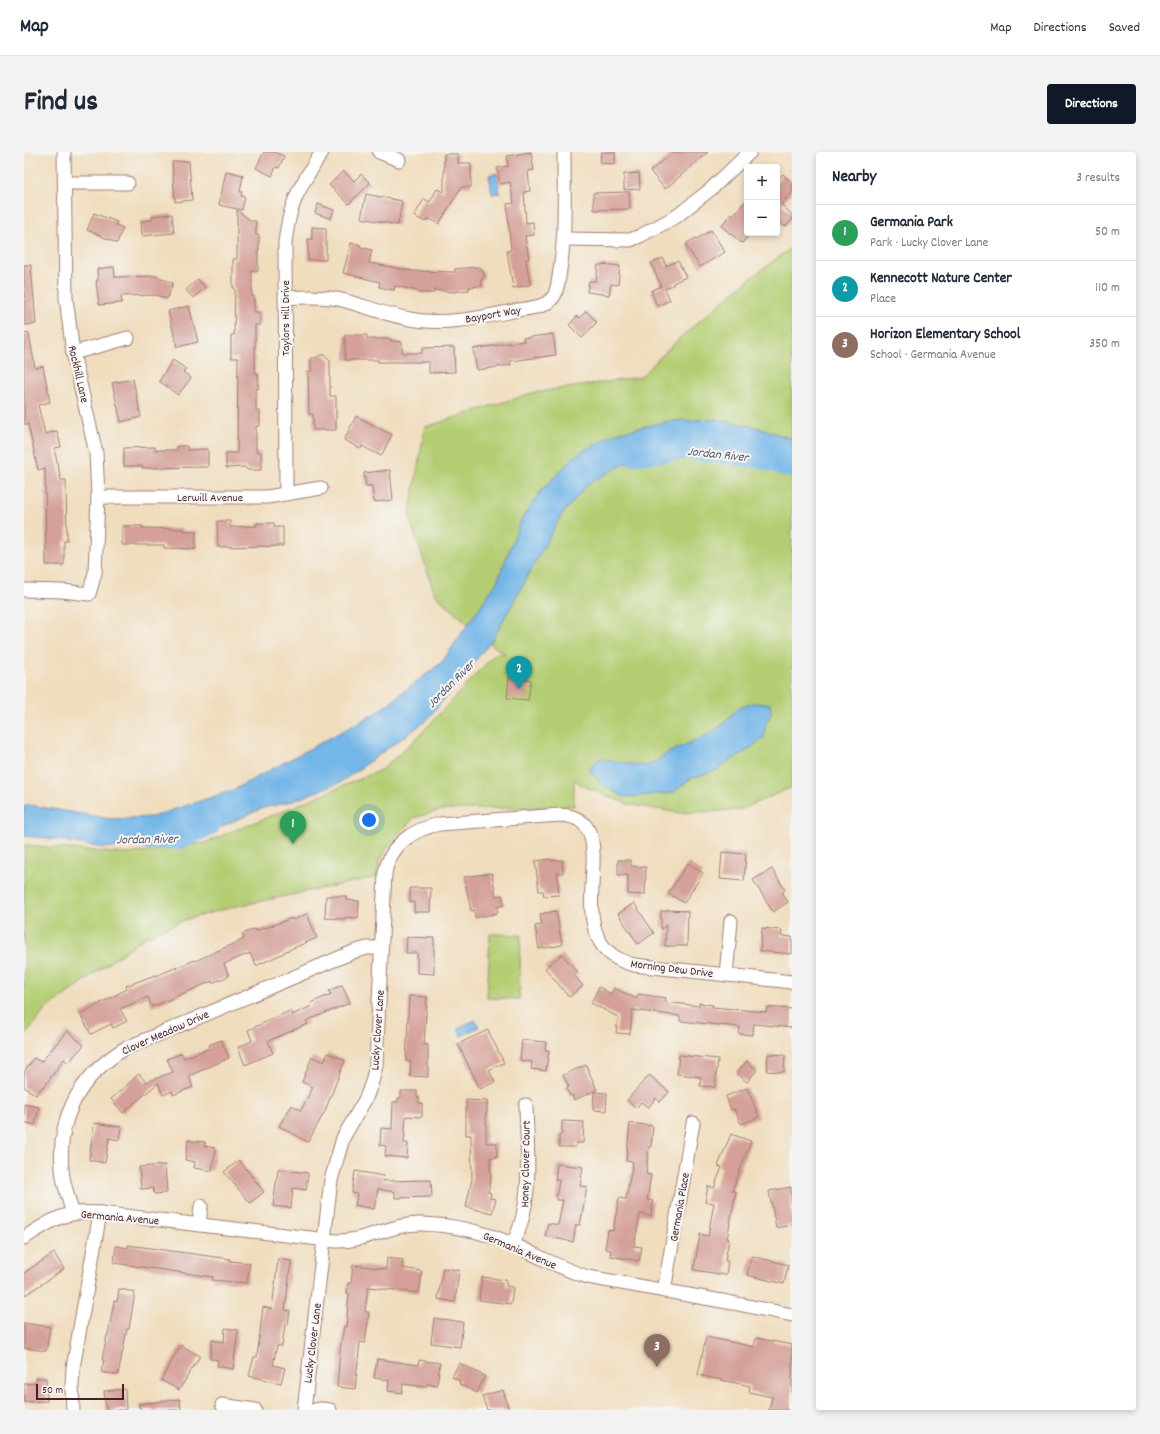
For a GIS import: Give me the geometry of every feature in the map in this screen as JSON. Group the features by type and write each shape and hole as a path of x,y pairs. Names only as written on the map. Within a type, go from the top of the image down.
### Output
{"street":[{"name":"Rockhill Lane","path":"24,590 62,591 89,594 95,573 98,497 96,453 73,353 66,298 64,152"},
{"name":"Taylors Hill Drive","path":"286,493 284,257 288,223 292,206 300,189 322,152"},
{"path":"379,152 399,160"},
{"name":"Bayport Way","path":"285,298 326,298 342,300 409,319 431,322 452,321 488,316 540,306 550,302 558,287 564,239 564,152"},
{"path":"564,239 630,240 640,236 677,216 711,189 750,152"},
{"path":"65,184 128,183"},
{"path":"73,353 128,338"},
{"name":"Lerwill Avenue","path":"98,497 259,497 321,488"},
{"name":"Lucky Clover Lane","path":"304,1410 331,1180 338,1154 347,1131 366,1098 375,1074 378,1044 381,948 386,865 395,849 408,837 423,828 440,824 570,816"},
{"name":"Morning Dew Drive","path":"570,816 585,826 591,838 593,852 592,922 597,937 610,954 622,961 634,965 792,982"},
{"path":"726,975 731,921"},
{"name":"Clover Meadow Drive","path":"72,1213 62,1170 64,1129 69,1111 78,1094 89,1078 105,1063 124,1049 353,952 367,948 381,948"},
{"name":"Honey Clover Court","path":"512,1244 520,1227 527,1196 526,1104"},
{"name":"Germania Place","path":"664,1291 693,1123"},
{"path":"199,1225 202,1206"},
{"name":"Germania Avenue","path":"24,1238 53,1220 72,1213 82,1212 342,1241 355,1240 398,1226 422,1224 449,1227 479,1233 512,1244 560,1267 588,1277 720,1300 792,1315"},
{"path":"73,1410 73,1368 100,1213"},
{"path":"222,1405 255,1410"},
{"path":"315,1410 330,1410"}],"green space":[{"path":"792,247 792,787 740,810 680,813 627,804 581,785 574,779 574,806 441,810 414,818 395,837 385,851 379,861 377,877 233,907 184,920 145,937 46,1009 24,1036 24,845 128,854 204,843 381,770 418,737 495,654 506,654 497,649 435,595 409,516 425,427 532,393 640,377 683,335 747,281"},
{"path":"490,934 521,935 519,999 487,998"}],"water":[{"path":"497,173 500,193 492,194 489,175"},
{"path":"717,419 760,428 792,439 792,478 726,452 665,451 624,464 588,484 561,516 493,639 426,721 341,782 293,801 263,808 216,829 146,846 103,848 46,838 24,836 24,806 29,805 111,819 152,817 233,790 376,713 442,662 497,582 521,520 541,491 576,455 616,433 669,421"},
{"path":"752,703 770,704 771,714 765,725 764,738 717,770 690,779 673,793 624,797 604,786 589,770 598,759 647,766 670,752 711,733 724,723 737,709"},
{"path":"475,1020 479,1027 461,1036 458,1028"}],"building":[{"path":"264,152 274,152 284,156 279,168 276,167 272,176 256,168"},
{"path":"531,152 534,170 528,171 530,191 524,192 526,223 533,222 534,235 525,236 529,259 526,260 530,285 513,288 507,251 511,250 507,204 514,203 510,182 500,184 497,168 508,166 507,156"},
{"path":"601,152 615,152 615,164 600,163"},
{"path":"674,152 708,152 665,189 650,171"},
{"path":"444,154 458,154 458,163 471,163 471,187 461,187 439,224 428,218 425,222 414,216 424,199 430,202 437,189 444,192"},
{"path":"189,161 192,200 175,202 172,162"},
{"path":"226,171 243,175 240,192 242,192 241,196 245,197 242,210 219,205"},
{"path":"343,171 354,181 361,174 370,183 349,204 329,185"},
{"path":"639,173 640,189 624,190 624,174"},
{"path":"783,174 792,183 792,193 781,204 792,215 792,220 785,227 780,222 780,178"},
{"path":"629,192 630,209 594,210 593,193"},
{"path":"366,194 402,201 398,225 361,218"},
{"path":"744,203 744,236 748,236 742,243 721,226 731,214 733,216"},
{"path":"318,204 334,210 331,219 315,213"},
{"path":"237,210 251,221 256,221 256,235 259,235 258,271 252,271 252,296 254,296 254,312 260,312 260,325 255,325 255,373 258,373 256,411 260,411 260,426 256,426 256,452 261,452 261,470 248,470 244,467 226,468 226,453 237,453 238,358 231,358 231,335 234,335 235,288 233,288 233,259 237,259"},
{"path":"94,213 117,222 116,225 123,228 117,243 87,230"},
{"path":"172,214 174,233 142,236 141,221 152,220 152,216"},
{"path":"312,227 326,228 326,260 308,260 308,239 312,239"},
{"path":"711,230 725,252 700,267 687,247 687,243 696,238 697,239"},
{"path":"351,243 372,250 369,263 413,271 455,272 455,269 478,267 484,273 484,277 481,281 482,286 469,287 469,290 453,292 434,290 434,293 419,293 419,291 395,286 394,290 379,287 380,282 343,273"},
{"path":"663,258 666,266 678,261 686,277 673,283 674,284 665,289 670,300 657,306 651,291 661,286 651,263"},
{"path":"603,264 620,266 618,285 611,284 609,295 587,292 589,281 596,281 598,265"},
{"path":"24,265 31,265 36,324 24,325"},
{"path":"114,267 115,277 156,276 173,283 167,299 156,295 121,296 122,303 99,305 96,281 98,281 97,269"},
{"path":"198,279 205,288 193,298 186,290"},
{"path":"189,306 198,342 177,347 168,311"},
{"path":"586,311 597,322 582,338 569,325 577,316 580,318"},
{"path":"29,333 35,368 43,366 50,402 38,405 45,434 57,431 61,447 54,448 61,480 66,480 67,541 64,541 64,565 46,565 45,468 38,470 28,424 24,424 24,334"},
{"path":"553,334 556,355 510,361 511,365 477,370 473,349 524,341 523,338"},
{"path":"345,335 367,335 367,339 391,339 391,341 402,342 402,353 422,353 422,348 454,347 455,372 429,373 429,362 378,362 378,360 345,360"},
{"path":"320,355 324,355 330,361 330,396 336,396 336,430 313,430 313,414 309,414 308,371 311,372 311,358 316,358"},
{"path":"173,360 186,369 183,372 191,378 178,395 159,381"},
{"path":"133,379 141,417 121,422 112,383"},
{"path":"356,416 392,435 381,456 362,446 361,449 344,440"},
{"path":"177,446 187,446 187,450 208,449 208,467 142,468 142,466 124,466 124,448 155,447 155,450 177,450"},
{"path":"390,470 393,500 374,502 372,486 366,486 364,473"},
{"path":"217,521 230,521 230,527 257,526 257,523 274,523 274,527 283,527 283,546 218,547"},
{"path":"122,526 142,526 142,528 183,529 183,531 196,531 196,549 164,548 164,545 122,545"},
{"path":"509,677 531,680 528,700 507,698"},
{"path":"722,852 746,854 744,881 720,879"},
{"path":"551,859 551,861 562,860 563,873 557,873 559,895 544,896 543,891 539,891 535,861"},
{"path":"618,860 631,860 631,866 646,867 645,895 628,894 628,875 618,875"},
{"path":"688,863 703,873 684,903 668,893"},
{"path":"772,869 785,890 782,892 788,902 773,912 753,880"},
{"path":"492,873 496,896 502,895 504,905 497,907 498,913 475,918 474,910 471,911 464,877"},
{"path":"410,888 431,888 430,912 414,912 414,902 410,902"},
{"path":"326,896 346,896 346,900 359,901 358,918 325,918"},
{"path":"634,903 654,933 638,944 618,914"},
{"path":"556,911 562,945 539,949 535,926 542,925 540,914"},
{"path":"661,911 688,911 687,946 665,946 666,925 661,929"},
{"path":"307,914 317,938 256,966 250,953 224,964 229,976 212,983 212,981 152,1007 148,997 120,1009 127,1021 113,1028 111,1024 91,1034 80,1014 127,989 126,986 195,961 244,939 242,934 255,929 256,931 266,928 292,918 293,920"},
{"path":"762,928 782,930 781,936 792,937 792,954 760,951"},
{"path":"407,937 434,938 434,974 417,973 417,953 406,953"},
{"path":"562,954 578,973 575,976 583,986 569,997 545,968"},
{"path":"342,985 350,1003 306,1021 308,1024 268,1041 273,1053 245,1065 238,1047 252,1041 248,1030 290,1011 292,1015 312,1006 311,1003 331,994 329,991"},
{"path":"599,987 611,994 614,988 637,999 638,994 666,998 665,1002 699,1006 699,1003 713,1005 712,1007 766,1012 767,1007 792,1009 792,1028 754,1024 753,1035 739,1034 740,1027 680,1021 680,1016 632,1010 630,1034 616,1033 618,1017 591,1003"},
{"path":"409,996 427,997 424,1045 428,1045 428,1077 410,1076 411,1061 406,1061"},
{"path":"488,1030 504,1063 489,1070 495,1082 480,1089 458,1044"},
{"path":"67,1031 84,1045 68,1063 64,1059 44,1087 43,1086 36,1095 24,1087 24,1072 34,1058 41,1062"},
{"path":"221,1040 229,1058 189,1076 193,1087 173,1095 172,1091 163,1095 158,1083 123,1113 111,1099 139,1074 146,1082 173,1072 167,1059 182,1053 184,1058 210,1048 209,1045"},
{"path":"522,1040 546,1042 545,1050 549,1050 546,1071 531,1069 532,1062 520,1060"},
{"path":"328,1053 345,1060 325,1111 308,1142 279,1126 292,1105 301,1110 313,1087 302,1082 312,1057 324,1062"},
{"path":"768,1054 785,1055 784,1072 767,1071"},
{"path":"679,1055 718,1059 715,1087 700,1086 701,1077 677,1074"},
{"path":"747,1061 757,1070 747,1082 736,1073"},
{"path":"586,1065 597,1090 574,1100 566,1088 569,1087 563,1075"},
{"path":"649,1075 669,1092 660,1102 656,1098 648,1108 641,1102 636,1108 627,1100"},
{"path":"747,1088 759,1117 741,1124 734,1109 731,1110 726,1096"},
{"path":"401,1091 417,1091 419,1103 422,1103 422,1117 406,1116 404,1143 408,1143 407,1158 385,1156 386,1146 380,1145 381,1128 392,1129 393,1102 398,1102 398,1098 401,1098"},
{"path":"594,1092 607,1093 606,1111 593,1110"},
{"path":"466,1100 487,1101 486,1143 497,1143 497,1157 490,1158 491,1179 488,1192 491,1193 490,1198 496,1199 492,1213 466,1207 472,1179 471,1135 466,1135"},
{"path":"24,1104 39,1107 35,1125 24,1122"},
{"path":"562,1121 584,1122 583,1143 576,1143 576,1147 559,1147 559,1134 562,1134"},
{"path":"94,1123 121,1127 119,1140 109,1138 105,1163 89,1160"},
{"path":"630,1123 653,1126 646,1174 651,1175 647,1200 653,1201 651,1216 640,1214 634,1246 642,1247 639,1261 610,1256 611,1250 605,1249 608,1230 613,1231 619,1198 626,1199 633,1162 626,1161"},
{"path":"731,1134 751,1141 732,1191 736,1191 727,1239 729,1239 725,1261 728,1261 726,1275 694,1270 700,1234 708,1236 714,1203 705,1202 708,1186 714,1188 722,1167 718,1166"},
{"path":"188,1140 205,1142 205,1146 216,1148 212,1171 194,1168 195,1162 185,1160"},
{"path":"239,1160 264,1192 250,1203 224,1172"},
{"path":"557,1164 583,1167 580,1186 587,1187 580,1225 576,1225 573,1242 545,1236 548,1223 558,1225 563,1200 556,1200 559,1180 555,1180"},
{"path":"165,1165 167,1193 154,1194 153,1188 141,1189 139,1167"},
{"path":"278,1169 308,1173 306,1190 293,1188 291,1208 273,1206"},
{"path":"355,1171 384,1176 383,1181 431,1180 432,1197 395,1198 395,1192 378,1189 374,1209 355,1205 357,1194 352,1193"},
{"path":"791,1187 792,1225 776,1228 769,1191"},
{"path":"128,1245 250,1263 247,1283 212,1280 213,1277 114,1263 116,1246 128,1248"},
{"path":"54,1253 64,1269 24,1296 24,1273"},
{"path":"752,1256 788,1265 784,1284 747,1275"},
{"path":"387,1258 403,1260 402,1268 422,1271 419,1293 368,1287 365,1312 369,1312 365,1343 360,1342 355,1389 337,1387 340,1350 344,1326 346,1327 349,1294 347,1293 348,1283 351,1283 353,1265 386,1269"},
{"path":"278,1259 291,1261 285,1310 290,1311 288,1324 285,1324 282,1346 277,1346 273,1365 285,1368 281,1383 249,1376 254,1357 257,1357 263,1307 272,1309"},
{"path":"443,1268 459,1270 455,1302 438,1299"},
{"path":"482,1277 506,1280 506,1286 513,1287 511,1304 479,1300"},
{"path":"119,1289 135,1292 129,1329 127,1329 118,1375 101,1372 114,1301 117,1302"},
{"path":"434,1318 463,1322 460,1347 431,1343"},
{"path":"24,1323 50,1327 46,1351 24,1348"},
{"path":"225,1328 238,1330 233,1369 217,1366 218,1360 210,1359 212,1340 224,1342"},
{"path":"706,1337 754,1347 756,1338 792,1345 792,1410 769,1410 772,1397 749,1392 750,1386 698,1375"},
{"path":"181,1345 200,1356 179,1390 161,1380"},
{"path":"377,1359 418,1365 419,1360 440,1363 437,1386 427,1384 426,1387 403,1384 402,1393 388,1391 389,1380 374,1378"},
{"path":"459,1363 485,1376 477,1393 459,1384 460,1381 452,1377"},
{"path":"36,1378 46,1378 47,1401 24,1402 24,1384 36,1383"},
{"path":"125,1389 126,1410 106,1410 104,1391"},
{"path":"503,1390 509,1410 487,1410 482,1396"},
{"path":"180,1399 181,1410 140,1410 139,1404"}],"waterway":[{"name":"Jordan River","path":"634,455 687,449 760,458 792,468"},
{"name":"Jordan River","path":"148,839 180,839 210,825"}],"place":[{"name":"Kennecott Nature Center","path":"519,689"},
{"name":"Germania Park","path":"293,844"},
{"name":"Horizon Elementary School","path":"657,1367"}]}
